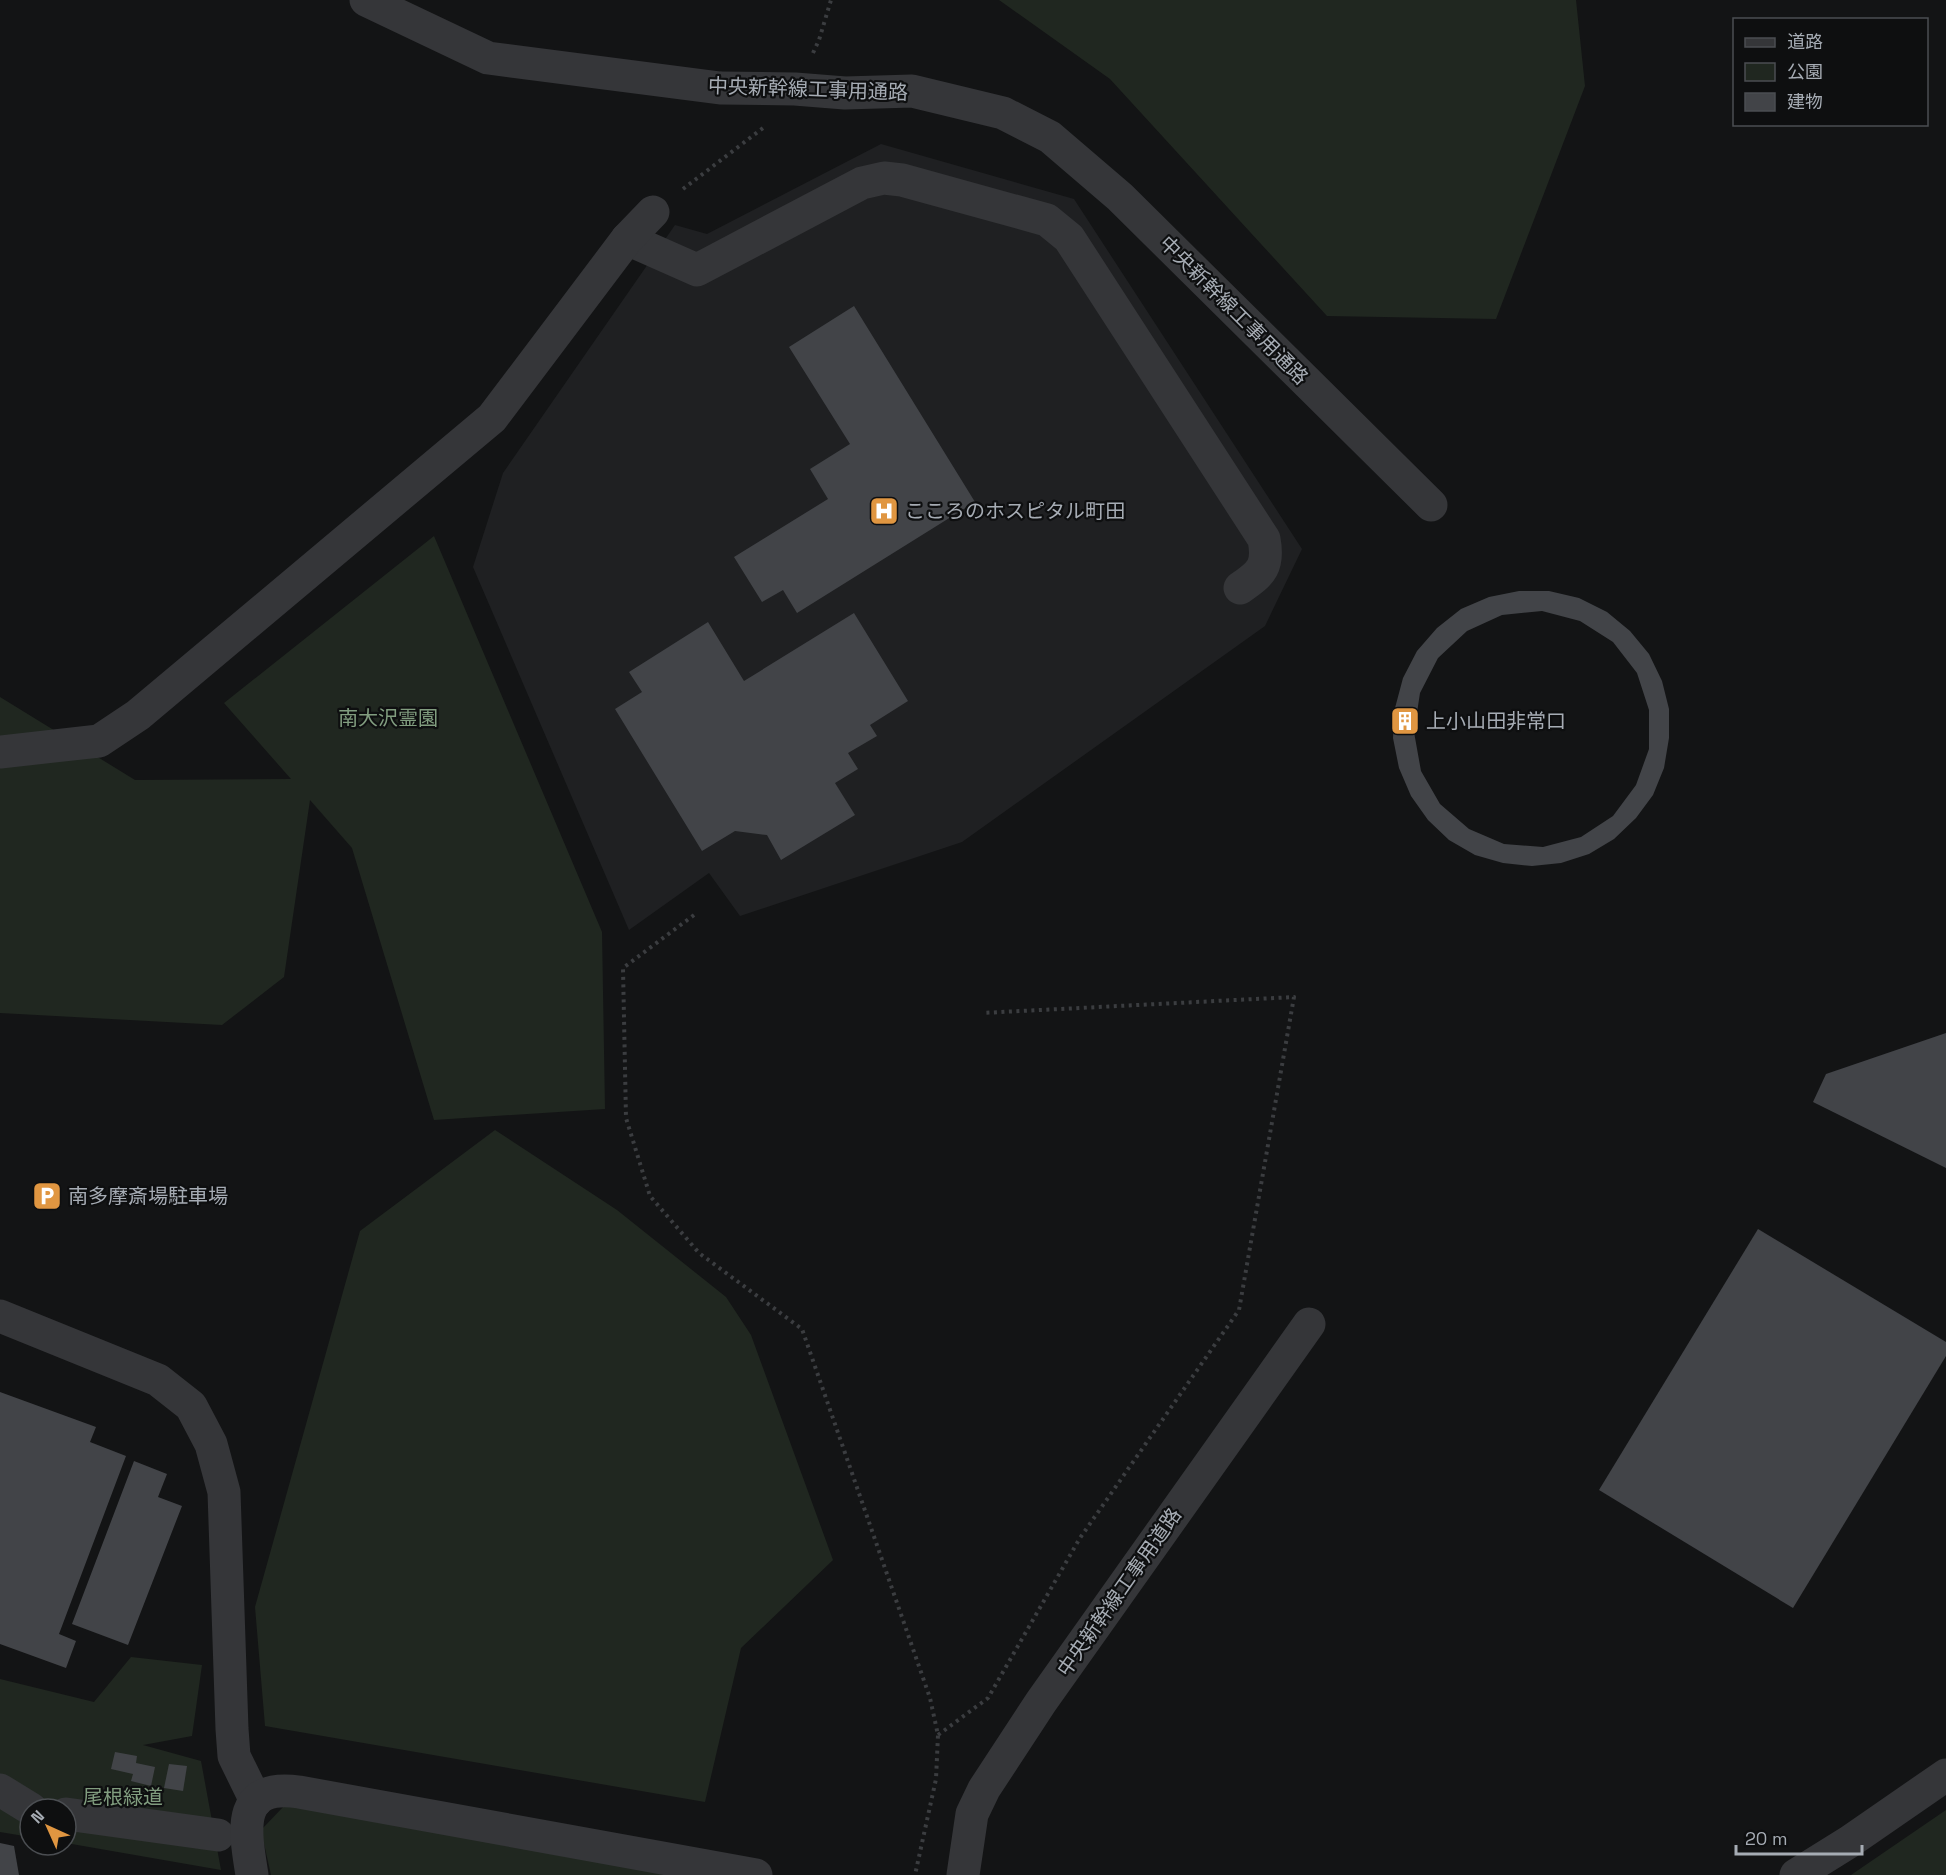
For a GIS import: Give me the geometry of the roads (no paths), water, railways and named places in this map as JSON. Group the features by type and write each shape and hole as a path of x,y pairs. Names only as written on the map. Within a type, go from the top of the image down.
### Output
{"street":[{"name":"中央新幹線工事用通路","path":"366,0 488,58 720,88 795,89 845,93 912,91 1003,113 1050,137 1120,197 1431,505"},
{"path":"627,239 697,270 862,183 884,178 902,180 1047,220 1069,238 1264,539 1266,552 1264,566 1258,575 1240,588"},
{"path":"0,752 99,741 138,715 492,418 627,239 653,212"},
{"path":"0,1316 158,1380 191,1406 211,1444 224,1492 234,1756 256,1801"},
{"name":"中央新幹線工事用道路","path":"963,1875 972,1814 984,1789 1041,1702 1309,1324"},
{"path":"1796,1875 1849,1842 1946,1775"},
{"path":"0,1790 18,1801"},
{"path":"232,1836 247,1822 256,1801 274,1790 299,1792 756,1875"},
{"path":"78,1816 232,1836"},
{"path":"232,1836 252,1875"}],"place":[{"name":"こころのホスピタル町田","path":"884,511"},
{"name":"上小山田非常口","path":"1405,721"},
{"name":"南多摩斎場駐車場","path":"47,1196"}],"park label":[{"name":"南大沢霊園","path":"388,718"},
{"name":"尾根緑道","path":"123,1797"}]}
